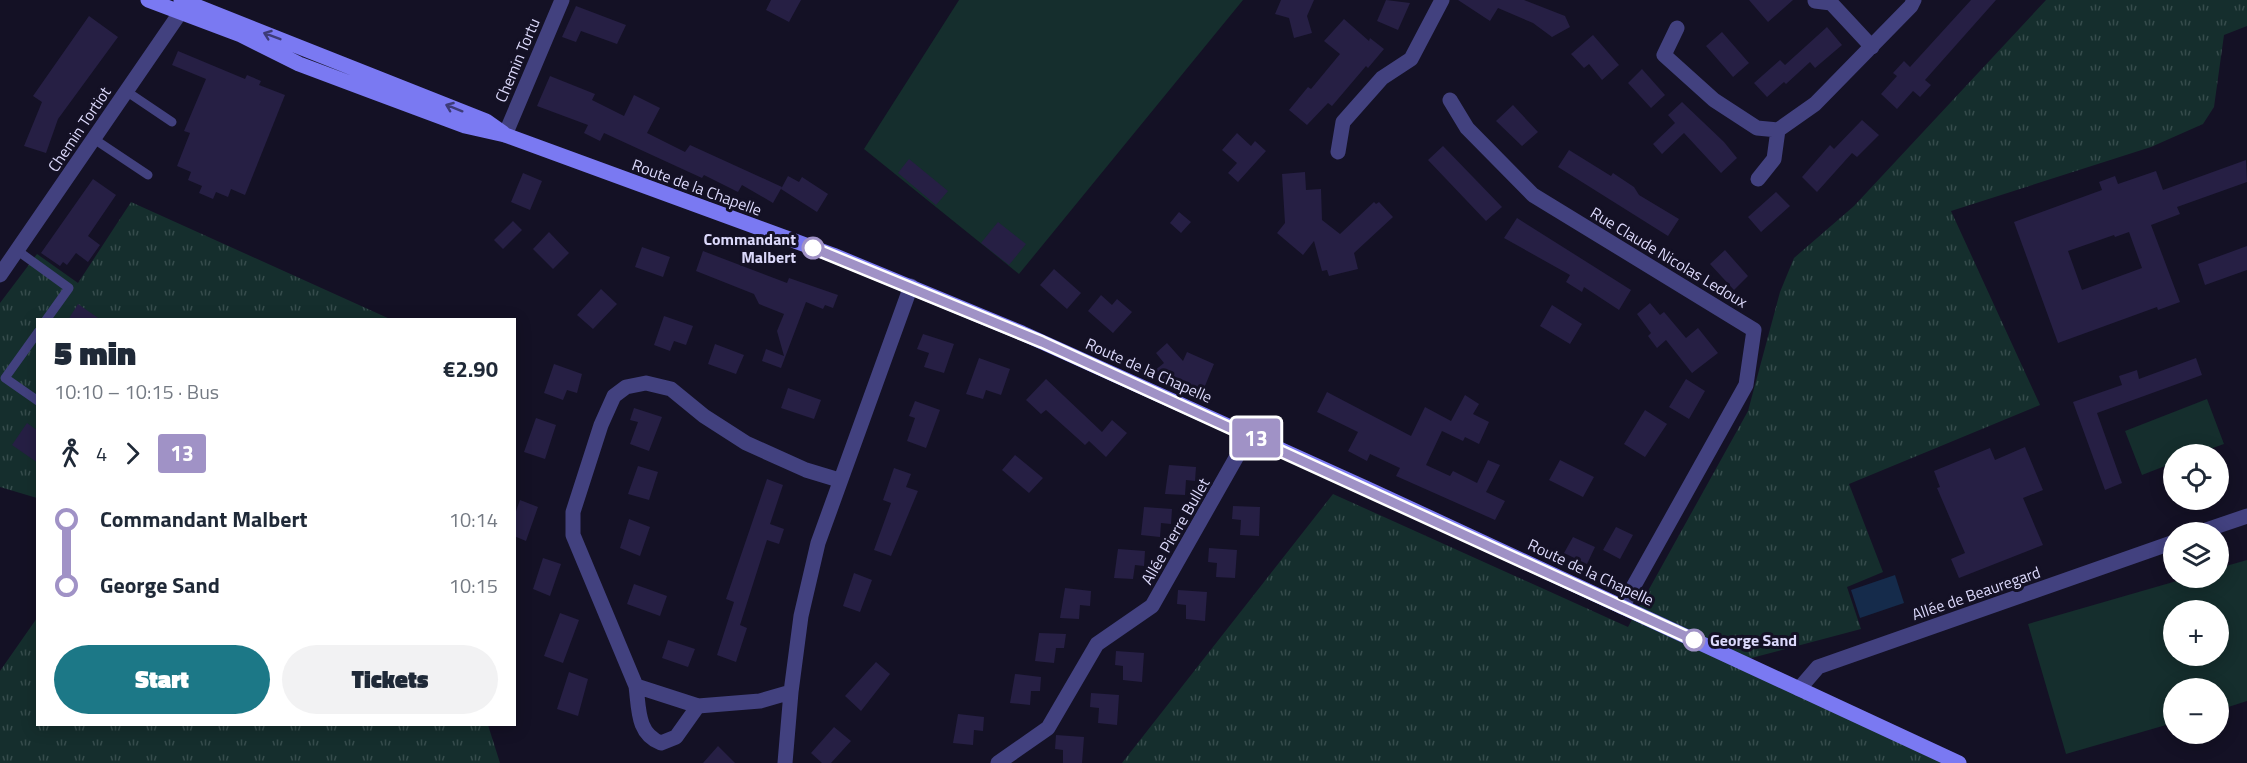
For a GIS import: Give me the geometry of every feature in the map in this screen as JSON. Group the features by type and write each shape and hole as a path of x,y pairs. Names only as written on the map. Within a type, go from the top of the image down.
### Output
{"main road":[{"name":"Route de la Chapelle","path":"148,0 181,5 486,121 505,135 911,286 1249,435 1959,763"}],"street":[{"name":"Chemin Tortu","path":"505,135 562,0"},
{"path":"1338,152 1343,122 1382,78 1412,59 1443,0"},
{"path":"1677,28 1664,55 1714,100 1757,129 1778,130 1815,104 1911,6 1914,0"},
{"path":"1815,1 1831,3 1872,46"},
{"name":"Chemin Tortiot","path":"0,275 94,139 181,5"},
{"name":"Rue Claude Nicolas Ledoux","path":"1450,100 1467,128 1533,195 1754,330 1746,385 1622,607"},
{"path":"1758,179 1774,159 1778,130"},
{"path":"785,763 801,616 818,543 911,286"},
{"path":"698,706 676,736 661,743 649,739 641,725 636,686 573,535 573,512 601,425 614,396 626,387 646,383 671,390 704,416 746,443 806,470 839,480"},
{"name":"Allée Pierre Bullet","path":"998,763 1048,728 1097,644 1152,606 1249,435"},
{"path":"2229,522 2247,516"},
{"name":"Allée de Beauregard","path":"1799,689 1818,667 2163,546"},
{"path":"636,686 698,706 760,701 791,692"}],"lane":[{"path":"126,91 172,123"},
{"path":"94,139 148,175"},
{"path":"18,251 69,288 47,318"},
{"path":"36,335 5,378 36,400"}],"green space":[{"path":"959,0 1243,0 1019,274 864,149"},
{"path":"2046,0 2247,0 2247,26 2224,35 2214,107 2203,124 2151,147 1951,211 2040,405 1849,484 1883,572 1847,587 1861,629 1740,661 1959,763 1122,763 1333,494 1628,627 1748,411 1780,292 1794,258 1854,206"},
{"path":"131,202 388,318 36,318 36,498 0,487 0,303 37,254 78,283"},
{"path":"2207,399 2224,444 2163,444 2163,467 2142,475 2125,431"},
{"path":"2247,560 2247,701 2229,707 2229,678 2163,678 2163,726 2066,754 2028,624 2163,585 2163,588 2229,588 2229,565"},
{"path":"36,619 36,726 488,726 500,763 0,763 0,671"}],"water":[{"path":"1895,575 1904,603 1860,618 1851,590"}],"building":[{"path":"771,0 801,0 789,22 766,10"},
{"path":"1281,0 1314,0 1307,16 1312,33 1294,38 1289,18 1275,14"},
{"path":"1386,0 1410,3 1398,30 1377,21"},
{"path":"1458,0 1524,0 1565,16 1570,27 1552,37 1533,23 1498,8 1490,21"},
{"path":"1749,0 1793,0 1768,22"},
{"path":"1971,0 1996,0 1925,80 1931,85 1920,97 1913,91 1897,109 1881,94 1897,76 1893,73 1904,61 1910,67"},
{"path":"576,6 626,25 617,44 581,31 576,42 562,37"},
{"path":"89,16 118,37 58,119 46,153 24,146 42,102 33,96"},
{"path":"1344,19 1369,41 1370,38 1384,49 1368,68 1366,66 1332,106 1328,103 1307,125 1289,110 1308,87 1311,89 1340,54 1324,41"},
{"path":"1827,27 1842,45 1815,68 1810,62 1786,84 1784,82 1767,97 1754,83 1780,60 1785,65"},
{"path":"1722,32 1749,63 1733,77 1706,46"},
{"path":"1593,35 1619,65 1602,80 1589,64 1584,68 1571,54"},
{"path":"178,51 245,79 247,75 261,81 259,85 285,95 245,195 231,189 228,197 216,192 213,199 199,193 202,186 188,180 191,172 177,166 190,133 184,131 206,79 172,65"},
{"path":"1642,69 1665,95 1651,108 1628,83"},
{"path":"550,76 595,94 592,100 624,116 634,95 660,108 647,133 685,152 690,145 782,187 773,203 742,185 738,192 704,175 702,178 604,133 600,141 584,133 588,125 537,106"},
{"path":"1682,102 1724,142 1737,158 1721,173 1684,133 1662,154 1653,144 1675,123 1668,115"},
{"path":"1513,105 1538,132 1522,146 1496,121"},
{"path":"1862,120 1879,135 1857,157 1852,153 1817,192 1802,177 1830,145 1834,149"},
{"path":"1237,133 1251,146 1255,141 1266,151 1238,182 1228,173 1237,163 1222,150"},
{"path":"1443,146 1502,207 1486,221 1428,160"},
{"path":"1569,150 1611,176 1613,173 1634,187 1639,195 1679,219 1668,236 1558,167"},
{"path":"909,159 948,191 936,205 898,173"},
{"path":"2246,160 2247,182 2177,207 2180,214 2151,225 2180,302 2158,310 2157,307 2058,343 2014,222 2102,190 2099,182 2115,176 2118,184 2156,171 2163,190","holes":["2129,232 2142,268 2082,290 2068,251"]},
{"path":"1305,172 1306,190 1321,189 1322,220 1340,234 1374,202 1376,204 1379,202 1393,217 1354,253 1358,269 1329,276 1327,270 1322,271 1314,241 1303,255 1277,233 1285,223 1282,174"},
{"path":"523,173 542,181 530,210 511,202"},
{"path":"788,176 799,182 802,177 828,194 817,212 781,189"},
{"path":"93,179 116,195 88,236 100,245 88,262 76,253 67,265 63,262 60,266 41,253"},
{"path":"1776,192 1790,206 1761,232 1748,217"},
{"path":"1179,212 1191,222 1181,233 1170,223"},
{"path":"1517,218 1631,290 1619,310 1584,287 1582,292 1566,282 1570,275 1504,238"},
{"path":"513,221 522,230 503,249 494,240"},
{"path":"998,222 1026,244 1009,265 981,243"},
{"path":"549,232 569,253 553,269 533,249"},
{"path":"2247,246 2247,270 2205,285 2198,264"},
{"path":"642,247 670,257 663,277 635,267"},
{"path":"1725,250 1748,276 1734,290 1710,264"},
{"path":"703,251 787,283 789,278 838,295 833,308 825,305 823,309 806,302 781,368 762,361 766,349 784,356 777,331 784,314 759,304 754,294 696,271"},
{"path":"1054,269 1081,293 1067,309 1040,285"},
{"path":"601,289 617,304 593,329 577,315"},
{"path":"1101,295 1112,305 1117,299 1132,312 1113,333 1088,311"},
{"path":"1650,303 1660,315 1664,312 1686,338 1698,328 1718,353 1692,373 1666,340 1657,348 1648,336 1651,333 1637,314"},
{"path":"78,304 98,318 69,318"},
{"path":"1552,305 1582,324 1570,344 1540,326"},
{"path":"664,316 693,326 686,345 674,341 670,351 654,345"},
{"path":"923,334 954,344 944,373 924,367 929,353 917,349"},
{"path":"1167,343 1183,361 1187,352 1214,364 1200,398 1149,375 1164,363 1156,353"},
{"path":"715,344 744,355 736,374 708,364"},
{"path":"979,358 1010,369 1001,395 986,390 983,399 966,394"},
{"path":"2196,358 2202,375 2097,413 2122,483 2105,490 2073,402 2122,385 2119,376 2137,370 2139,379"},
{"path":"554,364 582,374 577,393 567,390 563,400 544,393"},
{"path":"1046,379 1102,432 1112,420 1127,433 1106,457 1089,441 1085,445 1046,410 1041,414 1026,400"},
{"path":"1686,379 1705,391 1689,419 1669,407"},
{"path":"788,388 821,400 814,419 781,408"},
{"path":"1327,392 1411,436 1425,407 1451,421 1465,395 1479,404 1473,414 1489,422 1479,444 1465,437 1463,441 1442,431 1426,465 1450,476 1453,471 1477,483 1488,460 1500,465 1486,492 1505,501 1495,520 1396,476 1400,468 1370,454 1367,461 1348,451 1358,432 1317,412"},
{"path":"915,401 940,410 926,448 907,441 915,418 909,416"},
{"path":"634,408 662,417 649,451 630,444 638,422 630,420"},
{"path":"1645,410 1667,424 1645,457 1624,444"},
{"path":"536,418 556,425 545,459 524,452"},
{"path":"27,423 36,430 36,462 12,445"},
{"path":"2025,447 2043,490 2023,498 2043,545 1959,578 1951,559 1965,553 1937,488 1940,487 1934,471 1990,448 1995,460"},
{"path":"1015,455 1043,478 1029,493 1002,470"},
{"path":"1560,460 1594,477 1583,497 1549,480"},
{"path":"1169,465 1196,467 1195,481 1186,480 1185,495 1165,494"},
{"path":"638,466 658,472 649,500 628,494"},
{"path":"894,468 911,474 906,487 918,491 891,556 874,550 891,503 883,500"},
{"path":"767,479 783,485 770,524 784,529 779,544 767,540 740,625 747,628 736,662 717,655 734,602 726,599"},
{"path":"520,500 538,507 526,541 516,537 516,511"},
{"path":"1233,506 1260,507 1259,536 1240,535 1241,520 1232,519"},
{"path":"1144,507 1172,509 1171,524 1161,523 1160,537 1141,535"},
{"path":"629,519 650,527 640,556 620,548"},
{"path":"1616,527 1633,535 1620,559 1603,550"},
{"path":"1573,537 1595,547 1587,564 1564,553"},
{"path":"1209,548 1237,550 1235,578 1216,577 1217,563 1208,562"},
{"path":"1118,549 1145,551 1144,566 1135,565 1133,579 1114,578"},
{"path":"543,558 561,564 550,596 533,589"},
{"path":"854,573 872,580 860,612 843,606"},
{"path":"634,584 667,596 660,616 627,604"},
{"path":"1065,588 1091,591 1090,606 1080,605 1079,619 1060,618"},
{"path":"1178,590 1207,592 1205,621 1186,619 1186,605 1177,604"},
{"path":"560,613 579,620 563,663 544,656"},
{"path":"1039,633 1066,634 1064,648 1056,648 1054,663 1035,661"},
{"path":"668,640 695,649 688,667 662,658"},
{"path":"1116,651 1144,653 1142,682 1123,680 1123,666 1115,665"},
{"path":"876,662 890,674 861,711 845,696"},
{"path":"569,672 588,679 578,716 557,709"},
{"path":"1015,674 1041,677 1040,691 1031,691 1030,705 1010,703"},
{"path":"1091,693 1119,695 1117,725 1098,723 1099,708 1090,707"},
{"path":"958,714 984,717 983,731 974,730 973,745 953,743"},
{"path":"834,727 851,741 831,763 822,763 811,753"},
{"path":"1056,735 1084,737 1082,763 1063,763 1063,750 1055,749"},
{"path":"718,746 735,763 703,763"}],"bus line":[{"name":"13","path":"813,248 965,308 1042,342 1366,488 1694,640"}],"place":[{"name":"Commandant Malbert","path":"813,248"},
{"name":"George Sand","path":"1694,640"}]}
